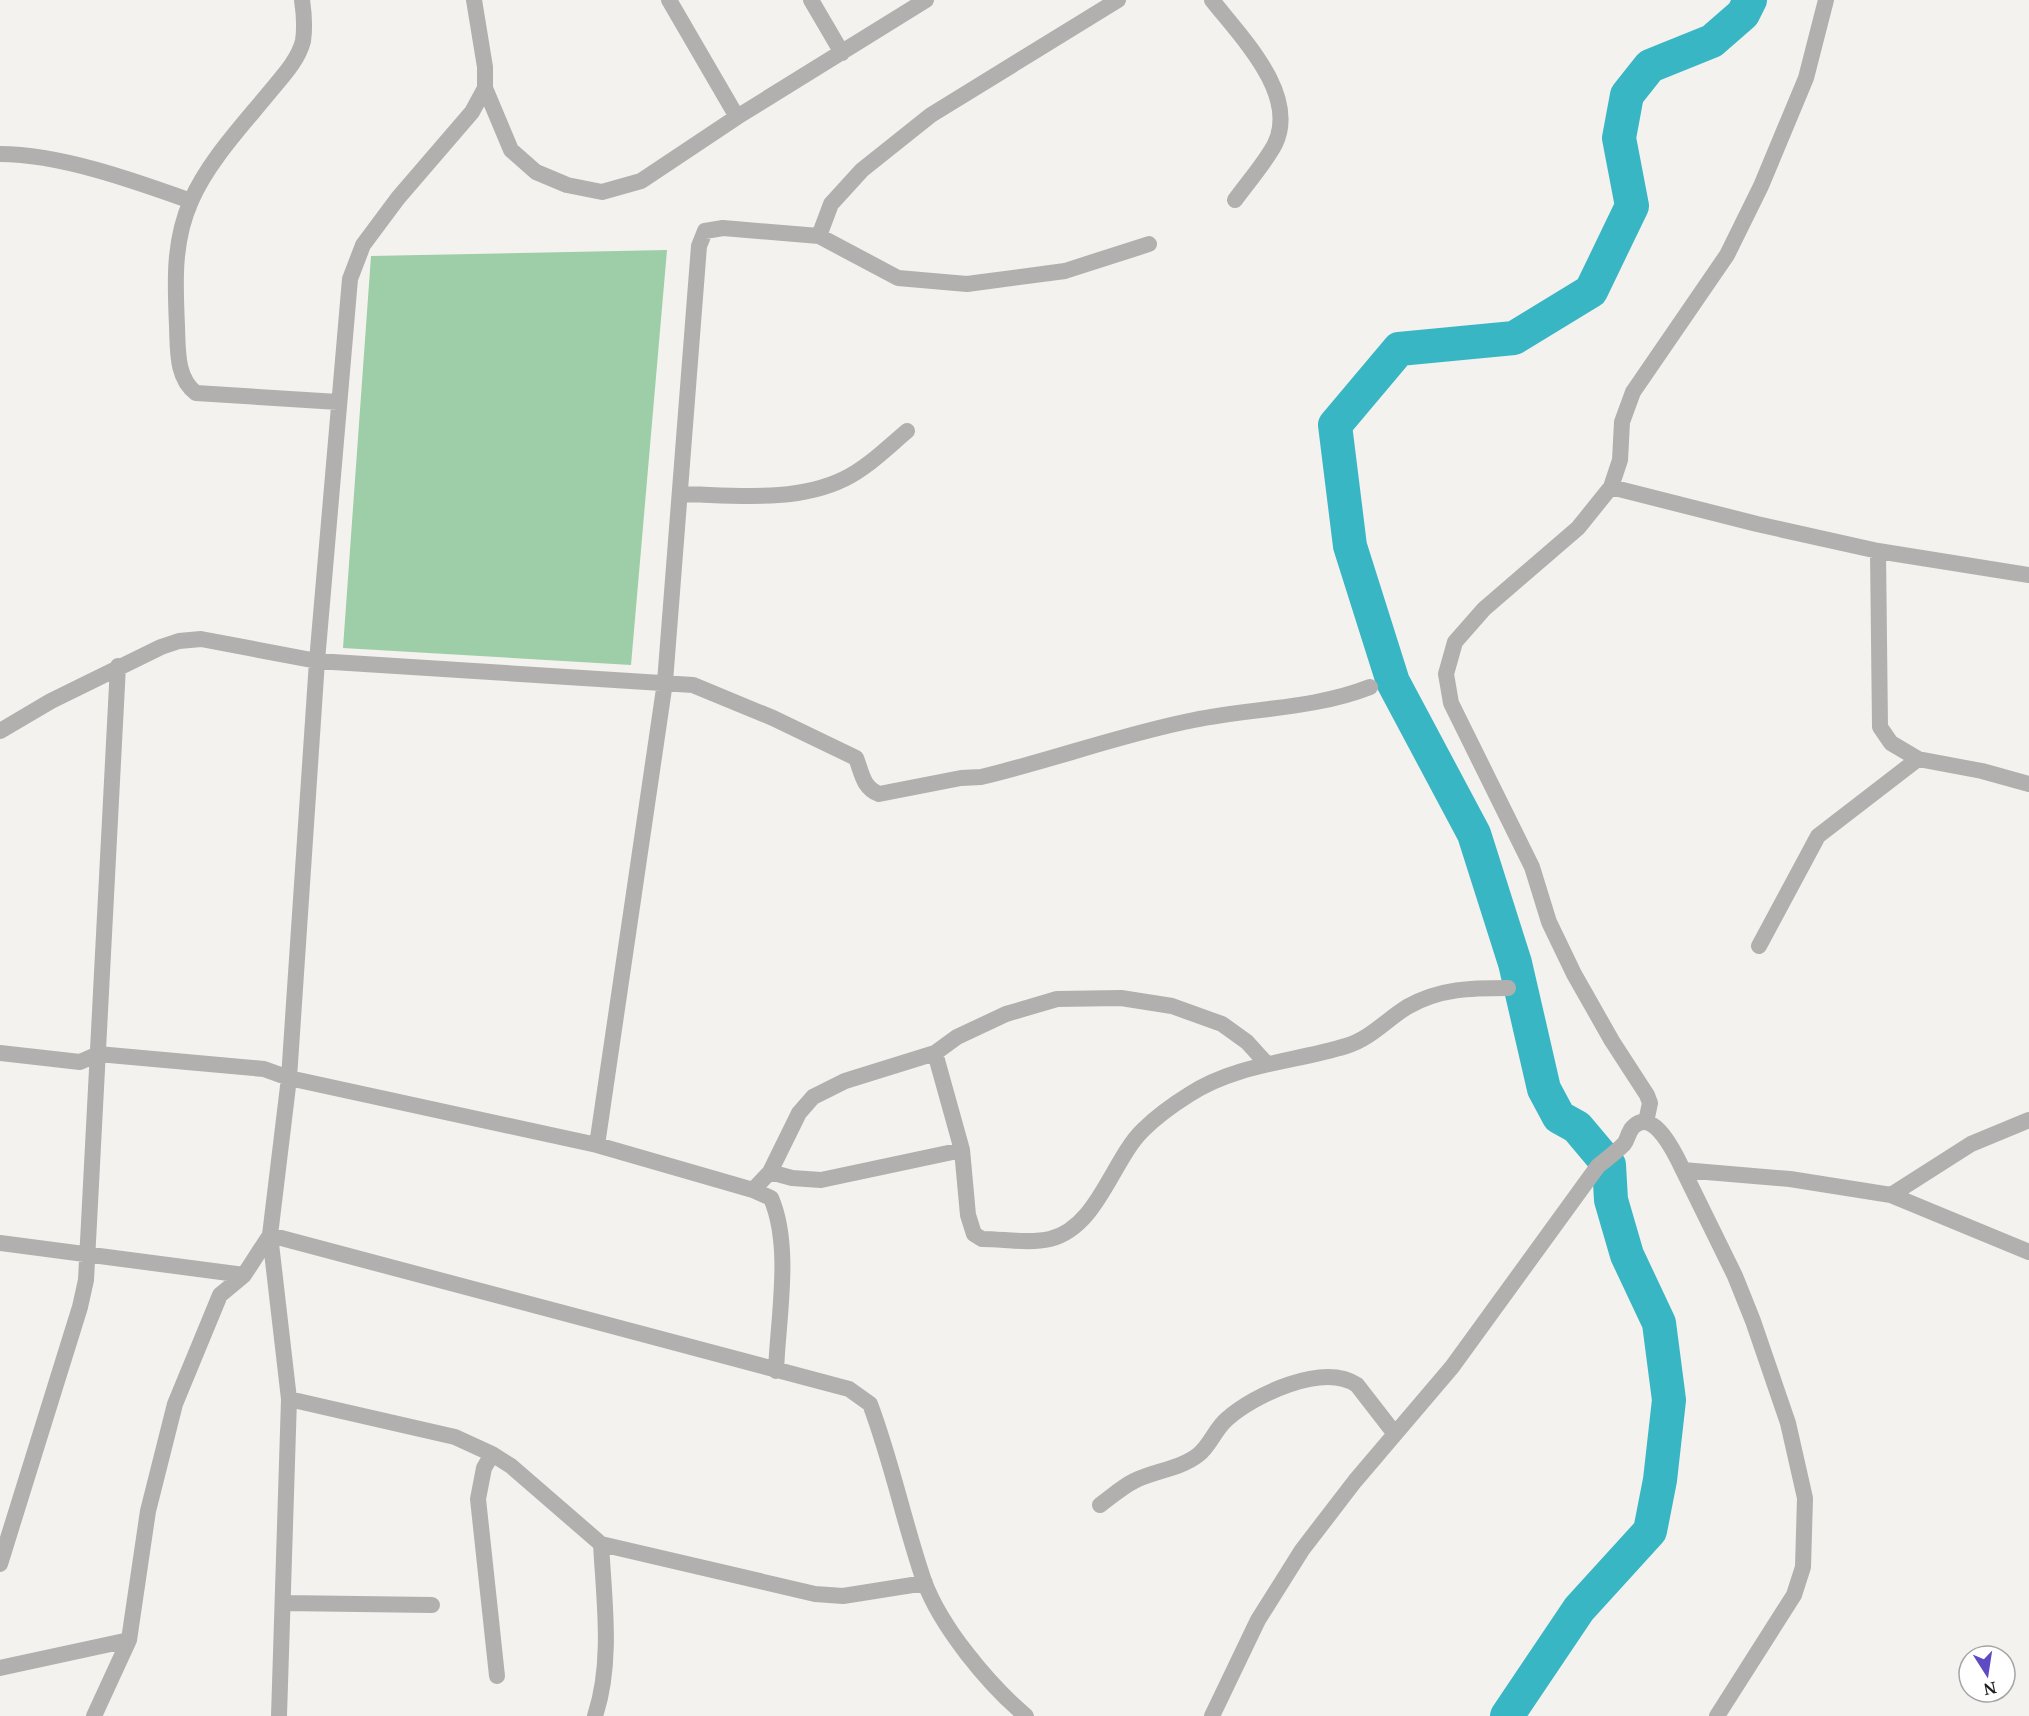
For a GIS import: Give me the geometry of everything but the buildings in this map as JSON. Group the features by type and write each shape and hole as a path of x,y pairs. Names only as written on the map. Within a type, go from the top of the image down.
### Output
{"street":[{"path":"302,0 305,16 303,42 291,65 203,179 191,201 176,255 177,342 182,378 187,386 196,393 338,402"},
{"path":"474,0 485,67 486,88 511,150 536,172 567,185 602,192 641,181 737,117 926,0"},
{"path":"669,0 737,117"},
{"path":"811,0 842,53"},
{"path":"819,236 831,204 862,170 931,115 1118,0"},
{"path":"1212,0 1264,66 1277,96 1280,126 1275,144 1235,200"},
{"path":"1646,1122 1650,1103 1647,1095 1606,1032 1549,922 1532,867 1451,703 1446,674 1455,642 1484,609 1578,528 1611,487 1620,460 1622,422 1633,392 1710,282 1756,195 1806,78 1826,0"},
{"path":"279,1716 289,1400 270,1235 289,1078 317,661 350,279 363,245 398,198 472,112 486,88"},
{"path":"0,154 54,161 125,178 191,201"},
{"path":"597,1145 666,682 699,246 705,231 723,228 819,236 898,278 967,285 1065,271 1149,244"},
{"path":"680,494 797,494 822,488 847,478 907,431"},
{"path":"1611,487 1757,524 1878,551 2029,575"},
{"path":"1878,551 1880,727 1891,743 1918,759 1982,771 2029,784"},
{"path":"0,731 118,666 179,641 201,639 317,661 693,685 856,758 870,790 879,794 961,778 981,777 1193,720 1260,708 1312,704 1370,687"},
{"path":"0,1563 80,1307 86,1280 118,666"},
{"path":"1759,946 1818,836 1918,759"},
{"path":"935,1053 962,1150 968,1215 974,1234 982,1239 1051,1239 1067,1231 1096,1205 1142,1131 1191,1093 1266,1063 1349,1046 1431,995 1457,989 1508,988"},
{"path":"753,1190 770,1172 800,1113 813,1097 845,1081 935,1053 957,1037 1006,1014 1057,999 1121,998 1172,1006 1222,1024 1247,1042 1266,1063"},
{"path":"0,1053 80,1062 98,1054 264,1069 289,1078 597,1145 753,1190 771,1198 779,1218 782,1242 776,1371"},
{"path":"1891,1195 1971,1144 2029,1120"},
{"path":"1212,1716 1258,1620 1302,1550 1452,1367 1598,1166 1626,1142 1632,1128 1646,1122 1656,1127 1683,1170 1735,1276 1788,1424 1805,1498 1803,1567 1794,1595 1717,1716"},
{"path":"770,1172 792,1178 821,1180 962,1150"},
{"path":"1683,1170 1790,1179 1891,1195 2029,1252"},
{"path":"94,1716 129,1640 148,1511 175,1404 220,1295 244,1275 270,1235"},
{"path":"270,1235 849,1389 870,1404 925,1583 954,1636 983,1674 1026,1716"},
{"path":"0,1242 244,1275"},
{"path":"1100,1505 1134,1481 1198,1455 1225,1420 1256,1398 1286,1385 1337,1377 1349,1380 1357,1385 1395,1434"},
{"path":"289,1400 455,1437 492,1454 511,1466 601,1544 814,1594 843,1596 925,1583"},
{"path":"492,1454 484,1468 478,1499 497,1676"},
{"path":"595,1716 599,1703 606,1639 601,1544"},
{"path":"284,1603 432,1605"},
{"path":"0,1668 129,1640"}],"green space":[{"path":"667,250 631,665 343,648 371,256"}],"waterway":[{"path":"1507,1716 1579,1609 1650,1531 1660,1480 1669,1400 1659,1323 1627,1255 1611,1200 1609,1165 1577,1127 1559,1117 1544,1089 1515,963 1474,834 1393,682 1350,546 1335,425 1399,349 1514,338 1591,291 1632,206 1619,138 1627,95 1650,66 1712,41 1743,14 1750,0"}]}
